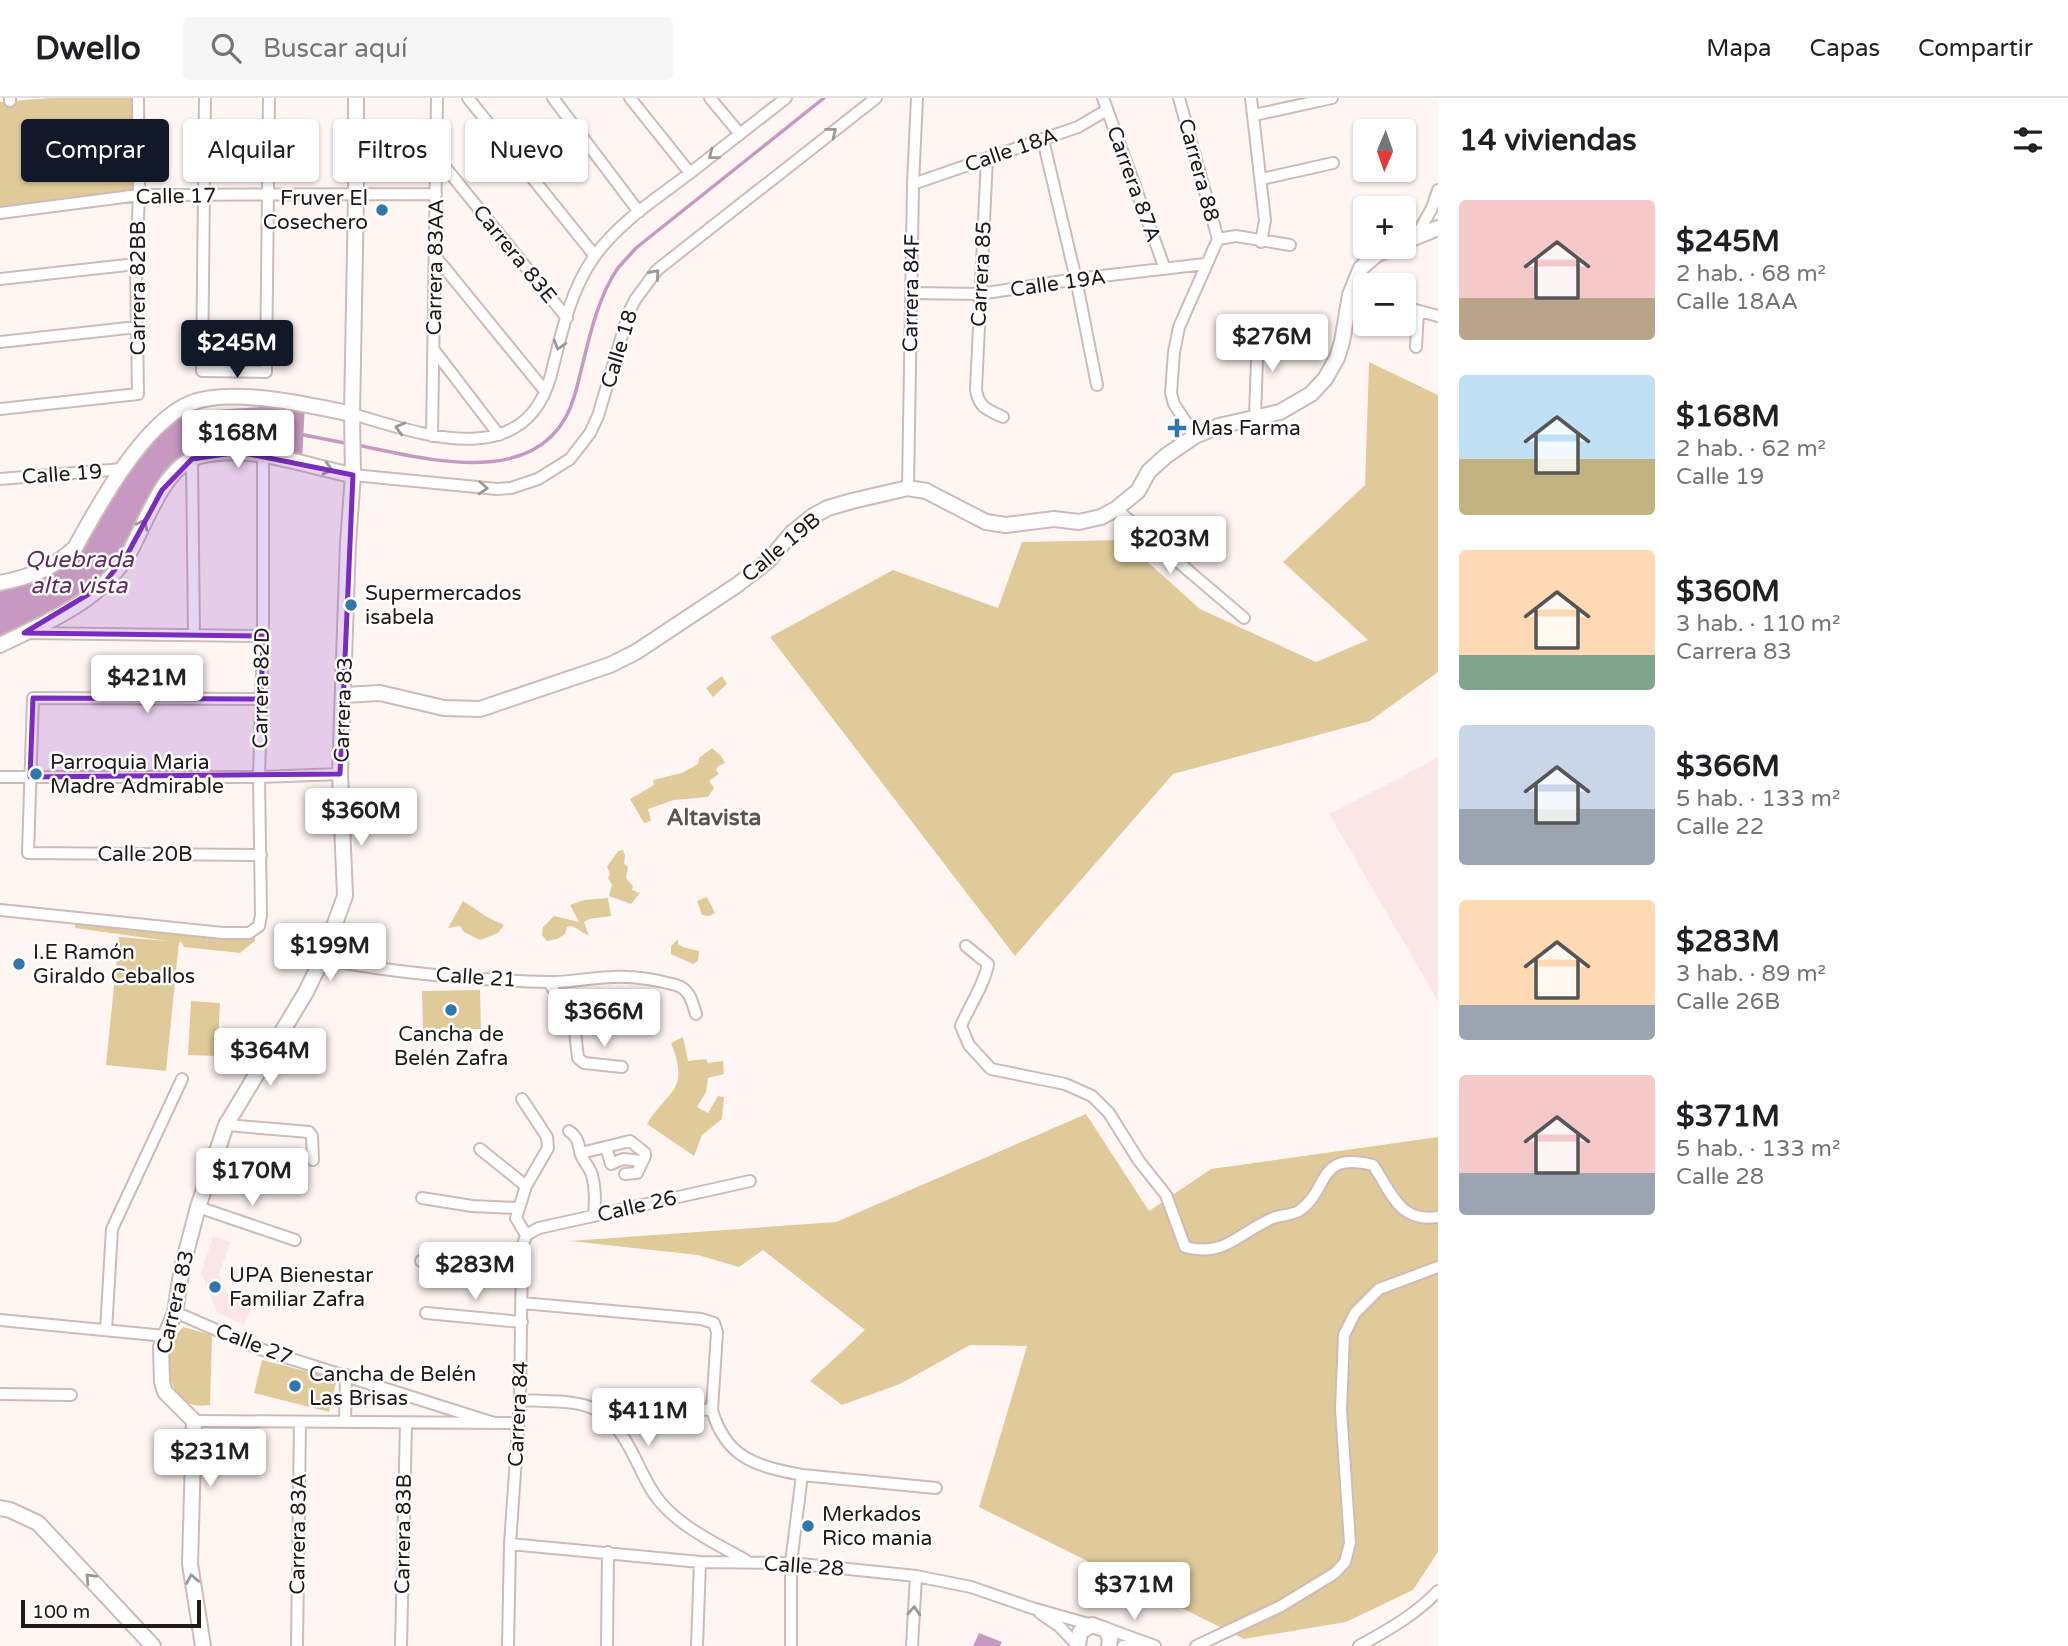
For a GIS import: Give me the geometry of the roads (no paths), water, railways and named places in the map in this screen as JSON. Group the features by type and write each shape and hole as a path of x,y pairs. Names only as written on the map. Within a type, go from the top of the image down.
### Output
{"street":[{"name":"Carrera 82BB","path":"0,410 138,394 138,98"},
{"path":"205,98 202,370 266,372 269,98"},
{"name":"Carrera 83","path":"194,1421 165,1392 160,1367 161,1347 175,1312 182,1268 198,1207 226,1125 306,992 322,959 345,896 340,774 348,543 354,475 352,414 356,98"},
{"name":"Carrera 83AA","path":"437,98 437,119"},
{"path":"468,98 595,256"},
{"path":"553,98 639,212"},
{"path":"630,98 690,173"},
{"path":"710,98 740,134"},
{"name":"Calle 18","path":"354,475 415,483 511,488 538,479 569,459 579,450 598,416 629,312 657,270 876,98"},
{"name":"Carrera 84F","path":"908,488 917,98"},
{"name":"Carrera 87A","path":"1103,98 1165,269"},
{"name":"Carrera 88","path":"1179,98 1218,239 1179,327 1171,381 1174,404 1195,436"},
{"path":"1251,98 1265,220 1261,242"},
{"path":"1254,115 1332,98"},
{"path":"0,583 32,576 75,548 144,438 172,413 193,402 220,397 304,404 446,439 476,440 499,435 521,424 545,391 573,299 595,256 639,212 781,99"},
{"name":"Calle 18A","path":"913,184 1044,140 1078,127 1107,110"},
{"path":"1044,140 1097,385"},
{"name":"Carrera 85","path":"987,158 976,390 981,406 1003,417"},
{"path":"1262,179 1332,163"},
{"name":"Carrera 83E","path":"451,174 567,318"},
{"name":"Carrera 83AA","path":"432,436 436,182"},
{"path":"1416,231 1432,208 1438,190"},
{"name":"Calle 17","path":"0,213 139,195 436,194"},
{"path":"1416,237 1438,228"},
{"path":"1218,239 1236,236 1290,246"},
{"path":"435,256 545,391"},
{"path":"908,488 926,491 986,522 1006,525 1054,519 1079,522 1101,517 1138,491 1149,471 1195,436 1219,426 1280,412 1299,402 1325,379 1333,368 1342,342 1350,295 1362,268 1372,259"},
{"path":"0,279 136,264"},
{"name":"Calle 19A","path":"912,293 980,294 1076,279 1205,264"},
{"path":"1416,347 1418,312 1438,317"},
{"path":"0,342 137,327"},
{"path":"1255,417 1258,330"},
{"path":"434,351 499,435"},
{"path":"0,645 89,597 102,586 128,553 162,489 176,471 192,459 215,453 239,452 354,475"},
{"name":"Carrera 82D","path":"0,910 233,933 249,933 261,922 259,777 263,636 263,455"},
{"path":"192,459 194,635"},
{"name":"Calle 19","path":"0,478 123,469"},
{"name":"Calle 19B","path":"344,695 380,692 444,708 480,709 610,665 636,652 737,585 768,561 792,533 813,516 828,508 908,488"},
{"path":"1116,509 1244,618"},
{"path":"24,633 263,636"},
{"path":"30,777 33,698 261,699"},
{"path":"0,777 259,777 340,774"},
{"name":"Calle 20B","path":"30,777 28,853 261,855"},
{"path":"966,946 988,964 986,975 968,1006 961,1026 968,1045 991,1069 1065,1084 1092,1096 1109,1113 1139,1161 1166,1195 1185,1247 1202,1252 1222,1247 1273,1218 1299,1211 1314,1194 1328,1170 1353,1160 1373,1165 1401,1210 1422,1219 1438,1217"},
{"name":"Calle 21","path":"322,959 392,970 550,982 580,982 614,976 679,986 689,994 696,1014"},
{"path":"550,982 575,1031 578,1058 584,1063 622,1067"},
{"path":"106,1330 112,1229 182,1079"},
{"path":"422,1198 472,1206 518,1208 526,1186 548,1148 547,1137 522,1099"},
{"path":"226,1125 309,1132 312,1136 313,1160"},
{"path":"569,1131 576,1136 592,1175 595,1192 594,1216"},
{"path":"581,1153 630,1141 645,1153 637,1173 625,1174"},
{"path":"612,1146 611,1164 623,1159 642,1161"},
{"path":"480,1149 526,1186"},
{"name":"Calle 26","path":"526,1235 539,1228 750,1181"},
{"path":"198,1207 295,1240"},
{"name":"Carrera 84","path":"508,1646 510,1544 520,1400 522,1248 526,1235 516,1218 518,1208"},
{"path":"421,1261 522,1262"},
{"path":"1196,1646 1281,1606 1335,1573 1345,1562 1350,1543 1341,1409 1344,1335 1355,1313 1379,1289 1438,1267"},
{"path":"522,1303 709,1320 717,1327 712,1410 720,1430 741,1457 774,1469 802,1475 936,1488"},
{"name":"Calle 27","path":"175,1312 260,1349 494,1423"},
{"path":"426,1312 522,1322"},
{"path":"0,1320 164,1336"},
{"path":"345,1422 346,1375"},
{"path":"0,1394 71,1395"},
{"path":"520,1400 578,1403 599,1409 613,1422 628,1444 649,1485 663,1505 695,1530 750,1563"},
{"path":"631,1406 712,1410"},
{"path":"203,1646 190,1564 194,1421 517,1423"},
{"name":"Carrera 83A","path":"297,1646 300,1422"},
{"name":"Carrera 83B","path":"401,1646 406,1423"},
{"path":"791,1646 791,1563 802,1475"},
{"path":"0,1508 38,1523 153,1646"},
{"name":"Calle 28","path":"510,1544 700,1562 791,1563 916,1576 971,1587 1155,1646"},
{"path":"607,1646 608,1552"},
{"path":"696,1646 700,1562"},
{"path":"912,1646 916,1576"},
{"path":"1359,1646 1423,1607 1438,1591"},
{"path":"1032,1608 1059,1626 1078,1646"},
{"path":"1078,1646 1080,1632 1098,1626 1109,1634 1110,1646"},
{"path":"1124,1646 1155,1646"}],"water":[{"name":"Quebrada alta vista","path":"305,404 302,462 201,456 162,490 113,574 0,649 0,583 32,576 80,537 172,413"},
{"path":"979,1633 1002,1642 1000,1646 973,1646"}],"waterway":[{"name":"Quebrada alta vista","path":"357,445 451,462 513,458 540,446 561,425 575,394 597,313 618,268 636,248 824,98"},
{"name":"Quebrada alta vista","path":"299,434 350,444"}],"place":[{"name":"Fruver El Cosechero","path":"382,210"},
{"name":"Mas Farma","path":"1177,428"},
{"name":"Supermercados isabela","path":"351,605"},
{"name":"Parroquia Maria Madre Admirable","path":"36,774"},
{"name":"I.E Ramón Giraldo Ceballos","path":"19,964"},
{"name":"Cancha de Belén Zafra","path":"451,1010"},
{"name":"UPA Bienestar Familiar Zafra","path":"215,1287"},
{"name":"Cancha de Belén Las Brisas","path":"295,1386"},
{"name":"Merkados Rico mania","path":"808,1526"}],"district":[{"name":"Altavista","path":"714,817"}]}
